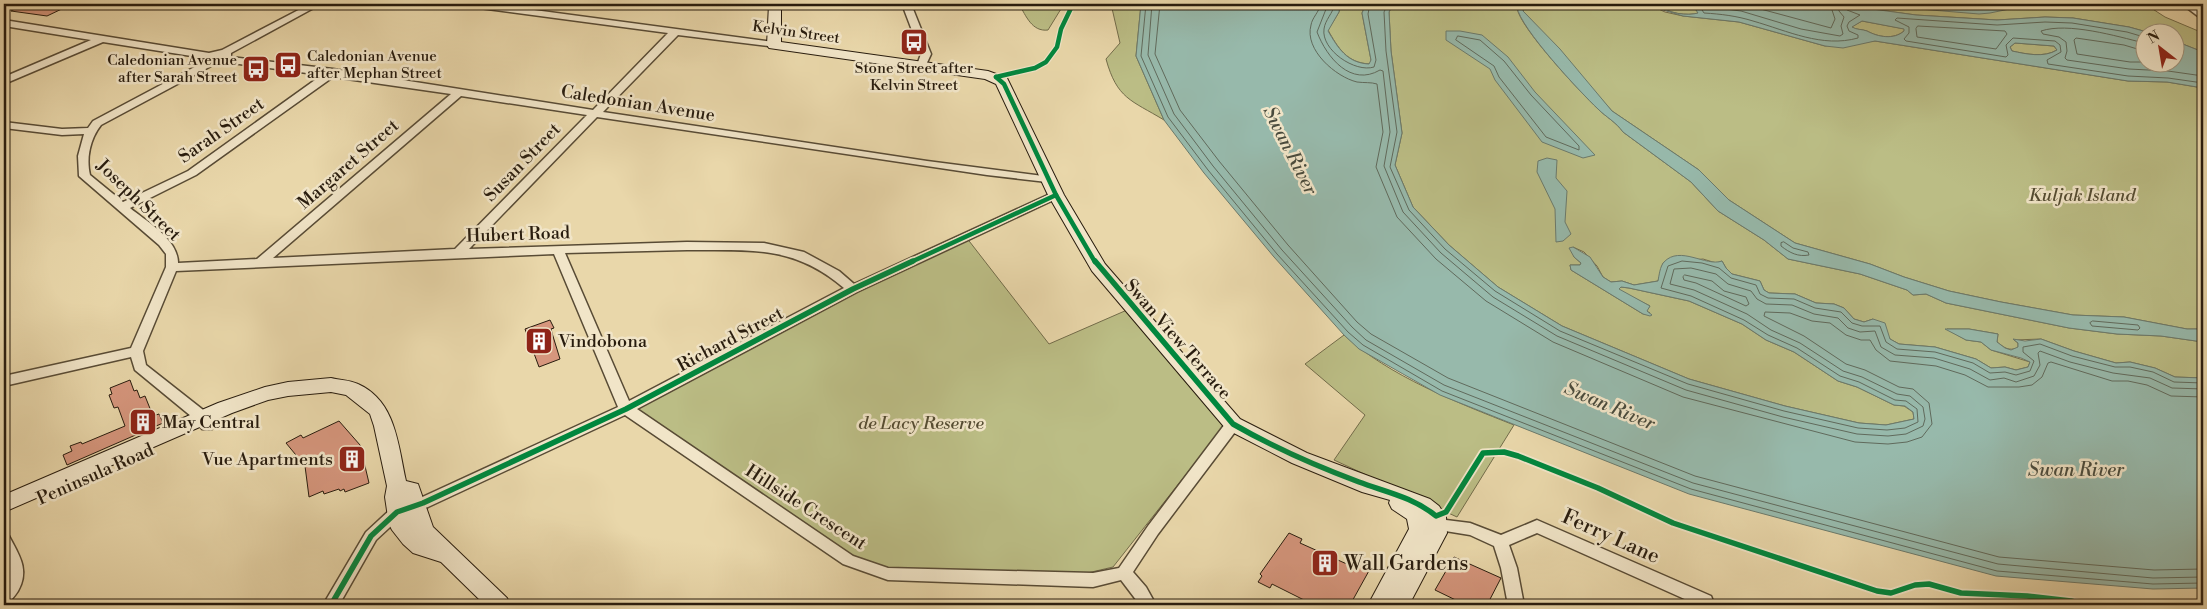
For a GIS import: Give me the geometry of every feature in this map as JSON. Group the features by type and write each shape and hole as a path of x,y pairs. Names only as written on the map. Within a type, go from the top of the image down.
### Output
{"street":[{"path":"4,125 62,132 91,131 107,117 210,59 224,56 316,4"},
{"name":"Kelvin Street","path":"472,4 996,77"},
{"path":"774,45 775,4"},
{"path":"906,4 926,54 922,66"},
{"path":"2186,4 2203,16"},
{"path":"4,23 103,38 210,59"},
{"name":"Susan Street","path":"458,253 675,32"},
{"path":"4,80 103,38"},
{"name":"Caledonian Avenue","path":"224,56 459,92 593,115 979,172 1047,178"},
{"name":"Sarah Street","path":"123,208 192,173 333,72"},
{"name":"Swan View Terrace","path":"996,77 1004,84 1047,178 1098,267 1233,424 1254,436 1378,489 1384,495 1430,519"},
{"name":"Margaret Street","path":"261,262 459,92"},
{"name":"Joseph Street","path":"91,131 82,168 85,176 163,242 172,253 172,267 136,351"},
{"name":"Richard Street","path":"331,605 364,548 398,517 417,506 626,409 853,289 1056,195"},
{"name":"Hubert Road","path":"172,267 458,253 687,246 764,247 800,255 835,274 853,289"},
{"path":"558,250 626,409"},
{"path":"4,381 136,351 140,368 204,421"},
{"name":"Peninsula Road","path":"4,504 204,421 264,399 315,394 343,397 360,396 378,410 384,426 396,486 394,497 398,517"},
{"name":"Hillside Crescent","path":"626,409 848,560 888,574 1093,580 1124,573"},
{"name":"Peninsula Road","path":"4,515 204,421"},
{"path":"1148,605 1124,573 1153,530 1233,424"},
{"path":"396,486 412,490 424,532 499,605"},
{"path":"398,517 410,538 421,546 445,554"},
{"path":"1430,519 1480,530 1500,542 1509,568 1516,605"},
{"path":"1379,605 1436,533 1430,519"},
{"name":"Ferry Lane","path":"1500,542 1538,526 1705,601"},
{"path":"4,540 18,571 17,581 4,597"},
{"path":"1398,605 1405,574"}],"green space":[{"path":"1019,4 1064,4 1048,30 1042,30 1034,26"},
{"path":"1111,4 1141,4 1136,56 1164,120 1127,97 1115,83 1106,59 1120,43"},
{"path":"1340,4 1366,4 1362,13 1371,60 1370,64 1349,58 1328,30 1339,12"},
{"path":"1393,4 1506,4 1512,6 1520,4 1517,8 1528,30 1565,75 1598,109 1623,132 1691,182 1718,211 1764,240 1788,259 1860,274 1907,290 1913,295 1926,294 1946,303 2069,328 2117,334 2161,336 2203,342 2203,378 2175,377 2155,368 2130,362 2116,363 2041,339 2014,340 2018,343 2018,348 2009,349 1997,342 1998,334 1969,329 1947,329 1966,340 1981,342 1991,350 2030,362 2028,367 2016,370 2005,367 1991,368 1976,359 1935,347 1899,344 1890,339 1873,319 1864,322 1854,319 1844,308 1834,304 1816,303 1795,294 1769,293 1764,290 1760,281 1732,274 1722,261 1716,263 1703,259 1663,263 1658,281 1634,285 1622,281 1611,282 1603,277 1597,266 1584,252 1573,247 1574,257 1581,263 1580,265 1570,265 1571,270 1643,314 1650,313 1646,311 1650,306 1618,290 1621,287 1689,301 1742,324 1766,340 1794,352 1838,381 1857,387 1894,405 1904,406 1913,412 1914,419 1886,425 1859,423 1785,406 1689,379 1562,326 1498,287 1449,245 1413,207 1395,165 1402,133 1391,51 1389,12"},
{"name":"Kuljak Island","path":"1524,4 1648,4 1665,12 1683,16 1739,22 1825,46 1875,41 2128,81 2167,82 2203,88 2203,329 2187,329 2124,317 2073,315 2001,302 1949,291 1870,264 1795,243 1729,200 1699,170 1612,111 1523,11"},
{"path":"1660,4 1686,5 1699,13 1672,12"},
{"path":"1836,4 2145,4 2177,22 2134,22 2134,28 2073,18 2045,17 1997,20 1916,15"},
{"path":"1862,21 1905,29 1900,34 1886,37 1851,27"},
{"path":"2184,25 2203,33 2203,52 2184,45"},
{"path":"2015,43 2054,46 2057,50 2041,55 2023,53 2012,51 2010,47"},
{"name":"de Lacy Reserve","path":"966,237 1049,344 1127,310 1225,425 1113,567 1083,574 889,572 869,567 626,409"},
{"path":"1344,335 1362,350 1403,376 1447,398 1514,425 1457,517 1334,460 1365,415 1305,364"}],"water":[{"name":"Swan River","path":"1141,4 1340,4 1339,12 1328,31 1344,54 1355,61 1369,64 1371,60 1362,13 1366,4 1393,4 1389,12 1391,51 1402,133 1395,165 1413,207 1449,245 1498,287 1562,326 1689,379 1785,406 1859,423 1886,425 1914,419 1913,412 1905,406 1894,405 1857,387 1838,381 1794,352 1766,340 1742,324 1689,301 1621,287 1619,289 1650,306 1647,311 1652,315 1643,314 1571,270 1570,265 1580,265 1581,263 1574,257 1569,248 1573,247 1590,257 1603,277 1611,282 1622,281 1634,285 1658,281 1664,262 1670,257 1685,256 1708,261 1722,261 1732,274 1760,281 1764,290 1769,293 1795,294 1816,303 1834,304 1844,308 1854,319 1864,322 1873,319 1885,323 1890,339 1899,344 1935,347 1976,359 1991,368 2005,367 2016,370 2028,367 2030,362 1991,350 1981,342 1966,340 1945,329 1969,329 1998,334 1997,342 2011,350 2018,347 2018,343 2013,339 2025,341 2041,339 2116,363 2130,362 2155,368 2175,377 2203,378 2203,588 2153,589 1996,576 1689,494 1440,395 1359,349 1344,335 1274,257 1204,173 1164,120 1136,56"},
{"path":"1520,4 1524,4 1523,11 1560,49 1612,111 1699,170 1729,200 1795,243 1870,264 1949,291 2001,302 2073,315 2124,317 2187,329 2203,329 2203,342 2161,336 2117,334 2069,328 1946,303 1926,294 1913,295 1907,290 1860,274 1788,259 1764,240 1718,211 1691,182 1623,132 1598,109 1565,75 1539,44 1521,17 1517,7"},
{"path":"1643,4 1660,4 1667,10 1683,14 1698,13 1693,6 1686,4 1836,4 1916,15 1997,20 2045,17 2073,18 2134,28 2134,72 2184,72 2184,45 2203,52 2203,88 2167,82 2128,81 1875,41 1843,48 1825,46 1739,22 1683,16","holes":["1862,21 1904,29 1904,31 1896,36 1886,37 1852,27","2015,43 2054,46 2057,50 2041,55 2012,51 2010,47"]},
{"path":"1901,4 1948,4 1961,7 1984,8 1983,4 2034,4 1979,14 1907,8"},
{"path":"1446,31 1460,31 1482,35 1508,57 1535,92 1595,155 1583,158 1542,142 1495,80 1490,69 1446,40"},
{"path":"1547,158 1557,160 1556,178 1567,191 1565,222 1571,234 1563,241 1556,242 1555,209 1537,172 1538,161"}],"building":[{"path":"25,4 68,6 47,16 11,11"},
{"name":"Vindobona","path":"550,320 554,328 551,329 560,359 539,367 525,329"},
{"name":"May Central","path":"130,380 134,391 137,390 140,398 145,396 153,416 159,414 163,423 67,465 63,455 72,451 70,446 81,442 82,444 125,426 118,407 114,408 109,395 112,394 110,388"},
{"name":"Vue Apartments","path":"339,421 360,445 369,483 345,492 344,489 340,491 339,489 324,494 323,491 309,497 305,466 286,443 301,435 303,438"},
{"path":"1289,533 1302,539 1300,543 1349,565 1351,561 1370,569 1350,605 1314,605 1272,584 1270,588 1258,582 1262,576 1260,574"},
{"path":"1454,557 1501,578 1487,605 1466,605 1435,590"}],"cycle path":[{"path":"996,77 1035,68 1046,62 1057,47 1061,29 1073,4"},
{"path":"996,77 1004,84 1056,195 1098,267 1233,424 1248,433 1311,463 1409,499 1428,509 1436,516 1446,512 1483,453 1504,452 1598,488 1673,523 1877,591 1891,593 1915,585 1929,584 1961,593 2027,596 2071,601 2085,605"},
{"path":"331,605 371,536 397,512 423,503 626,409 853,289 1056,195"}],"place":[{"name":"Stone Street after Kelvin Street","path":"914,42"},
{"name":"Caledonian Avenue after Mephan Street","path":"288,65"},
{"name":"Caledonian Avenue after Sarah Street","path":"256,69"},
{"name":"Vindobona","path":"539,341"},
{"name":"May Central","path":"143,422"},
{"name":"Vue Apartments","path":"352,459"},
{"name":"Wall Gardens","path":"1325,563"}]}
